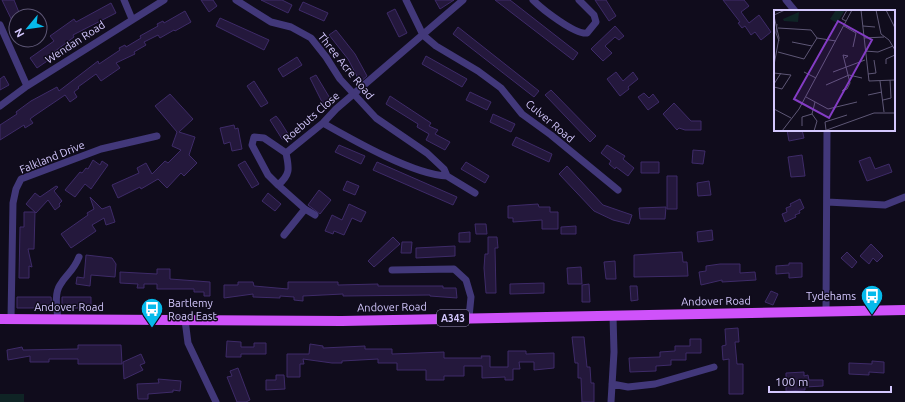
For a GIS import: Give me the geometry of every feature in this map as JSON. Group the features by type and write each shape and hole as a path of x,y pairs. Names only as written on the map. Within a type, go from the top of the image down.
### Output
{"main road":[{"name":"Andover Road","path":"0,319 342,321 905,310"}],"street":[{"path":"124,0 132,19"},
{"name":"Wendan Road","path":"0,106 27,86 164,0"},
{"name":"Three Acre Road","path":"236,0 272,22 292,28 311,38 353,95 376,118 427,153 444,169 447,176"},
{"name":"Culver Road","path":"406,0 423,35 436,46 478,71 501,88 522,114 551,135 618,190"},
{"name":"Roebuts Close","path":"286,153 323,123 461,0"},
{"path":"533,0 563,23 583,33 587,33 596,22 594,15 579,0"},
{"path":"786,0 794,10"},
{"path":"0,25 27,86"},
{"name":"Three Acre Road","path":"323,123 394,160 438,176 447,176 475,193"},
{"path":"826,312 827,131"},
{"name":"Falkland Drive","path":"11,319 13,202 16,189 21,179 101,149 157,136"},
{"name":"Roebuts Close","path":"278,185 286,178 289,167 286,153 264,138 254,136 252,144 268,175 278,185 305,210 315,215"},
{"path":"827,202 885,205 905,197"},
{"path":"284,236 305,210"},
{"path":"58,319 57,294 59,285 74,268 79,257"},
{"path":"392,270 454,269 466,280 471,297 469,318"},
{"path":"611,402 614,352 613,316"},
{"path":"185,320 188,343 216,402"},
{"path":"612,384 628,387 655,384 714,367"}],"green space":[{"path":"0,394 24,394 24,402 0,402"}],"building":[{"path":"2,0 14,0 17,8 8,8 8,12"},
{"path":"201,0 213,0 217,6 209,12"},
{"path":"261,0 282,0 292,5 288,13"},
{"path":"435,0 454,0 440,9"},
{"path":"495,0 510,0 578,53 573,60"},
{"path":"595,0 606,0 616,16 609,21"},
{"path":"723,0 744,0 749,6 741,12 749,23 759,15 771,32 761,40 755,32 751,35 745,26 742,28 738,23 740,22"},
{"path":"303,2 328,13 324,21 299,10"},
{"path":"111,3 116,13 73,35 74,37 54,52 56,55 37,68 30,58 44,48 48,48 48,45 54,41 50,36 74,19 76,22"},
{"path":"395,9 407,33 399,37 387,13"},
{"path":"185,11 191,22 160,38 158,35 144,42 146,45 134,52 135,54 116,63 120,68 101,81 96,74 78,87 79,88 74,92 77,97 70,102 65,95 30,119 33,123 25,128 24,125 0,140 0,125 17,114 16,112 31,101 57,87 59,91 98,61 99,64 120,50 119,48 125,45 126,47 141,38 140,36 158,26 157,24 163,21 164,23"},
{"path":"220,18 269,40 264,50 216,26"},
{"path":"615,26 624,36 619,40 615,37 605,46 612,53 603,61 591,49"},
{"path":"458,27 539,91 534,97 453,34"},
{"path":"336,30 355,54 367,76 360,82 348,59 329,35"},
{"path":"426,56 467,79 462,87 422,64"},
{"path":"297,57 302,65 283,77 278,69"},
{"path":"616,72 623,81 633,72 638,79 620,96 607,79"},
{"path":"316,75 331,100 323,104 310,78"},
{"path":"4,76 9,85 0,90 0,79"},
{"path":"254,81 268,103 261,107 247,86"},
{"path":"551,90 596,136 590,142 545,95"},
{"path":"470,92 491,102 487,110 466,100"},
{"path":"644,93 649,98 653,94 659,102 648,110 638,97"},
{"path":"170,94 193,119 179,132 195,137 189,155 197,163 184,176 181,173 167,188 158,179 141,189 140,187 118,198 112,185 139,173 137,168 146,163 152,174 165,161 168,163 181,150 172,146 177,132 155,106"},
{"path":"390,96 431,123 429,126 438,130 435,134 450,142 445,150 426,140 429,134 417,127 418,124 386,104"},
{"path":"674,103 691,121 701,121 701,130 685,130 679,128 677,130 663,114"},
{"path":"493,114 515,124 511,132 490,122"},
{"path":"276,116 290,137 282,139 270,120"},
{"path":"234,125 235,129 238,128 242,149 232,151 230,142 224,144 220,128"},
{"path":"787,131 802,131 804,138 789,141"},
{"path":"516,137 552,154 549,162 512,145"},
{"path":"339,145 365,156 361,164 335,152"},
{"path":"607,145 625,156 623,159 634,168 628,176 616,167 615,169 609,164 611,161 601,153"},
{"path":"693,150 705,151 703,164 692,163"},
{"path":"802,155 805,176 791,177 788,157"},
{"path":"870,157 875,169 889,164 892,172 867,181 859,161"},
{"path":"93,160 100,165 102,161 108,165 91,189 85,184 75,197 65,190 80,172 82,173 86,168 88,169"},
{"path":"245,161 259,184 252,188 238,165"},
{"path":"377,162 457,197 453,205 373,170"},
{"path":"466,162 489,176 485,183 461,169"},
{"path":"641,162 659,162 659,173 641,173"},
{"path":"567,166 603,205 632,215 629,224 613,220 594,211 559,174"},
{"path":"667,176 677,176 677,209 667,209"},
{"path":"347,181 359,186 355,195 343,190"},
{"path":"709,181 711,195 698,196 697,183"},
{"path":"56,186 58,187 54,191 62,201 59,204 60,206 55,210 48,200 36,213 26,204 35,193 40,197"},
{"path":"319,190 331,200 320,214 308,205"},
{"path":"268,193 281,204 275,211 262,201"},
{"path":"90,197 102,209 110,206 115,222 106,225 104,218 92,225 96,231 71,248 61,234 94,209"},
{"path":"800,199 804,208 799,211 800,213 795,215 796,217 785,222 782,214 787,212 786,208 791,206 790,204"},
{"path":"349,204 366,212 361,222 352,218 344,235 334,231 333,234 325,231 332,215 342,220"},
{"path":"538,204 539,207 550,207 550,212 558,212 558,229 542,229 542,220 513,222 513,218 508,218 508,206"},
{"path":"666,207 665,219 640,219 639,208"},
{"path":"24,212 35,212 34,249 28,249 32,267 29,266 29,278 19,278 20,227 24,227"},
{"path":"475,224 486,224 487,234 476,234"},
{"path":"576,226 576,234 561,234 561,227"},
{"path":"712,230 713,240 698,242 697,232"},
{"path":"470,232 470,242 459,242 459,233"},
{"path":"393,237 400,244 374,267 368,261"},
{"path":"488,237 497,237 498,248 495,248 496,293 486,293 484,268 485,254 488,254"},
{"path":"402,242 412,242 411,253 401,253"},
{"path":"871,244 883,256 877,262 873,258 869,264 860,256"},
{"path":"455,246 455,256 416,258 416,248"},
{"path":"682,252 683,262 687,262 688,276 634,277 634,255"},
{"path":"847,252 857,262 852,268 841,258"},
{"path":"86,255 112,258 116,264 115,277 91,275 90,286 76,284 77,277 84,278"},
{"path":"615,261 616,279 606,279 604,262"},
{"path":"789,263 802,263 802,277 789,278 789,273 776,274 776,266 789,265"},
{"path":"740,264 740,273 755,272 756,280 722,282 722,280 701,285 699,272 706,271 706,266"},
{"path":"581,267 582,284 568,284 567,268"},
{"path":"157,269 170,269 170,279 210,282 210,296 204,296 204,292 194,292 194,289 157,289 157,284 144,284 144,288 137,288 138,284 120,283 120,272 157,274"},
{"path":"238,282 253,282 254,286 288,289 288,282 338,282 338,285 378,284 378,286 443,286 443,288 456,288 457,298 430,295 343,296 343,294 303,296 303,301 294,300 294,297 253,297 253,294 224,298 224,285 238,285"},
{"path":"544,283 544,293 510,294 510,284"},
{"path":"589,284 590,302 582,302 582,285"},
{"path":"630,286 637,286 638,300 631,301"},
{"path":"771,291 778,294 773,305 765,302"},
{"path":"17,297 51,297 52,308 17,308"},
{"path":"62,297 91,297 91,308 62,308"},
{"path":"738,328 739,342 735,342 737,364 743,364 743,394 729,394 729,359 723,360 722,346 726,345 725,329"},
{"path":"572,337 584,337 587,367 590,367 591,383 594,383 594,402 582,402 581,378 578,378 578,363 575,363"},
{"path":"690,339 701,339 701,353 686,353 686,360 671,360 671,365 656,366 656,371 630,372 629,358 660,357 660,352 675,351 675,346 690,346"},
{"path":"227,341 241,342 241,347 254,347 254,343 266,343 266,354 241,354 241,357 226,357"},
{"path":"310,344 323,346 323,348 365,346 365,349 392,349 392,354 444,352 444,358 482,358 481,356 490,356 490,367 508,367 508,351 526,351 526,354 554,353 554,368 534,370 534,362 519,362 520,369 513,369 513,380 505,380 505,377 482,378 482,366 464,366 464,376 444,376 444,380 426,380 426,370 397,370 397,363 378,363 378,359 332,363 303,359 304,364 300,364 300,377 287,377 287,354 309,354"},
{"path":"78,345 121,345 122,364 78,364 78,359 49,359 49,362 30,362 30,356 8,360 7,350 22,347 23,350 78,349"},
{"path":"141,354 145,363 140,365 143,370 124,379 123,362"},
{"path":"872,361 884,362 884,373 869,372 869,375 849,374 849,363 872,364"},
{"path":"238,368 250,400 246,402 237,402 227,377 232,376 230,371"},
{"path":"804,372 804,376 808,375 809,380 823,380 823,386 805,387 805,390 786,391 786,373"},
{"path":"276,375 284,375 285,389 266,390 266,380 276,380"},
{"path":"158,379 181,381 180,391 173,390 173,392 148,394 148,399 138,399 137,384 159,383"}],"place":[{"name":"Tydehams","path":"872,316"},
{"name":"Bartlemy Road East","path":"152,328"}]}
